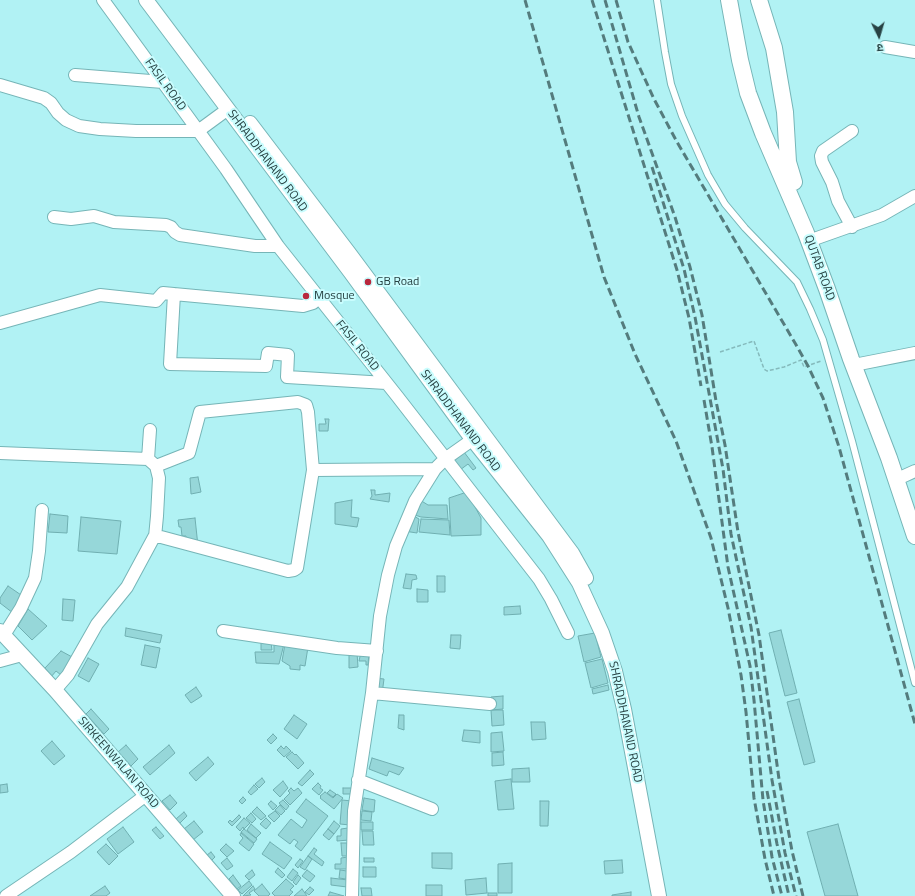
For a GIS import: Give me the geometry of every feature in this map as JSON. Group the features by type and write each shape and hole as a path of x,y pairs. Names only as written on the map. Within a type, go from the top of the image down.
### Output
{"main road":[{"name":"QUTAB ROAD","path":"729,0 740,60 748,93 763,133 787,175 817,238 838,288 859,364 915,536"},
{"name":"QUTAB ROAD","path":"759,0 774,48 785,112 788,162 787,175 811,247 859,364 910,473 915,506"}],"street":[{"name":"FASIL ROAD","path":"103,0 226,169 278,246 538,579 551,599 568,633"},
{"name":"SHRADDHANAND ROAD","path":"146,0 228,109 385,311"},
{"name":"SHRADDHANAND ROAD","path":"157,0 478,436 549,536 579,583 602,633 615,671 624,709 659,896"},
{"path":"885,48 915,52"},
{"path":"75,75 163,82"},
{"path":"0,85 44,98 51,103 58,113 66,120 80,126 100,129 136,131 198,131 228,109"},
{"path":"852,131 823,151 821,156 822,162 832,182 838,202 852,227"},
{"path":"817,238 852,227 882,215 915,196"},
{"path":"54,217 71,220 94,216 114,222 166,225 171,227 180,235 255,246 278,246"},
{"path":"0,323 100,295 156,301 163,293 292,306 303,306 313,303 319,298"},
{"path":"174,294 170,364 266,366 268,353 288,355 287,378 386,383"},
{"path":"859,364 915,353"},
{"path":"0,453 152,462 189,453 200,412 298,402 306,405 308,412 313,470 297,568 292,572 161,537 152,538 126,587 97,624 68,675 56,690"},
{"path":"150,430 152,462 159,484 155,537"},
{"path":"352,896 354,856 353,818 372,693 380,616 388,575 396,546 415,501 435,469 445,459 478,436"},
{"name":"SHRADDHANAND ROAD","path":"478,436 572,553 596,597 607,621 621,664 634,716 668,896"},
{"path":"313,470 435,469"},
{"path":"2,633 21,608 35,578 39,551 42,510"},
{"path":"223,631 337,648 377,651"},
{"name":"SIRKEENWALAN ROAD","path":"2,633 56,690 233,896"},
{"path":"0,661 22,655"},
{"path":"372,693 490,704"},
{"path":"358,780 432,809"},
{"path":"6,896 71,852 146,795"}],"lane":[{"path":"657,0 664,52 671,84 682,116 708,174 725,204 796,282 810,309 823,340 852,440 915,683"}],"path":[{"path":"720,352 754,341 764,369 767,371 784,367 801,360 804,367 829,358"}],"building":[{"path":"325,419 329,419 328,431 319,431 319,424 326,424"},
{"path":"464,452 476,468 473,470 468,464 460,470 452,463"},
{"path":"198,477 201,492 191,494 190,478"},
{"path":"371,490 375,490 375,495 390,493 389,502 370,499 372,496"},
{"path":"467,492 481,518 481,535 451,536 449,498"},
{"path":"352,500 351,517 359,518 357,527 335,524 335,503"},
{"path":"420,500 428,505 447,505 448,519 421,517 412,514"},
{"path":"50,514 68,516 67,533 48,532"},
{"path":"412,515 419,519 417,533 404,531"},
{"path":"81,517 121,521 117,554 78,551"},
{"path":"195,518 198,546 187,544 186,536 182,536 181,527 179,527 178,520"},
{"path":"421,519 449,520 450,535 419,532"},
{"path":"406,574 416,575 417,579 412,580 411,589 403,588"},
{"path":"437,576 445,576 445,592 437,592"},
{"path":"8,586 24,597 13,613 0,603 0,598"},
{"path":"417,589 428,590 428,602 417,602"},
{"path":"63,599 75,600 73,621 62,620"},
{"path":"520,606 521,614 504,615 504,607"},
{"path":"28,609 47,626 32,640 18,626"},
{"path":"126,628 162,635 160,643 125,636"},
{"path":"781,630 797,693 785,696 769,633"},
{"path":"595,633 601,657 584,662 578,636"},
{"path":"451,635 461,635 460,649 450,648"},
{"path":"261,642 271,642 272,650 261,650"},
{"path":"274,643 284,644 279,664 256,663 255,652 274,652"},
{"path":"285,644 308,647 305,666 300,665 300,670 290,669 290,666 282,661"},
{"path":"145,645 160,648 156,668 141,665"},
{"path":"61,651 74,658 61,675 56,671 51,677 45,668"},
{"path":"349,651 357,652 358,667 349,668"},
{"path":"361,652 369,653 368,665 366,665 366,661 359,661"},
{"path":"88,658 99,664 89,682 78,676"},
{"path":"602,659 608,683 591,688 585,663"},
{"path":"375,678 384,679 382,694 373,692"},
{"path":"608,685 609,690 593,694 592,689"},
{"path":"196,687 202,696 191,703 185,695"},
{"path":"503,696 503,709 491,710 491,697"},
{"path":"799,699 815,762 804,765 787,702"},
{"path":"91,709 109,729 104,734 86,714"},
{"path":"491,710 503,710 504,725 492,726"},
{"path":"294,715 307,724 297,739 284,729"},
{"path":"399,715 404,715 404,730 398,728"},
{"path":"531,722 545,722 546,739 532,740"},
{"path":"464,730 480,731 480,743 462,741"},
{"path":"502,732 504,751 491,752 491,733"},
{"path":"273,734 277,738 271,744 267,740"},
{"path":"52,741 65,756 54,765 41,751"},
{"path":"126,745 138,759 131,766 118,752"},
{"path":"169,745 175,753 150,775 143,767"},
{"path":"281,746 284,749 286,746 291,751 284,757 277,750"},
{"path":"292,752 295,755 296,754 304,763 298,769 286,757"},
{"path":"503,752 504,765 492,766 492,753"},
{"path":"208,757 214,764 196,781 189,773"},
{"path":"372,758 404,768 399,775 389,771 387,776 369,769"},
{"path":"529,768 530,782 512,782 512,769"},
{"path":"310,770 314,774 302,786 298,783"},
{"path":"262,778 265,782 259,788 255,784"},
{"path":"511,779 514,809 498,810 495,781"},
{"path":"283,781 288,788 280,797 273,790"},
{"path":"318,783 321,786 320,788 323,790 319,795 312,789"},
{"path":"7,784 8,792 0,793 0,785"},
{"path":"254,785 258,789 251,795 248,792"},
{"path":"291,788 294,791 298,788 302,793 290,805 284,799 290,793 288,791"},
{"path":"343,788 352,788 352,794 343,794"},
{"path":"330,790 336,794 333,797 327,793"},
{"path":"325,792 333,798 337,794 343,798 334,809 320,798 320,796"},
{"path":"170,795 177,803 170,810 162,801"},
{"path":"243,797 246,800 242,804 239,801"},
{"path":"364,798 375,800 374,812 362,810"},
{"path":"306,799 328,816 301,851 295,846 298,842 294,839 290,844 278,835 291,819 302,828 307,820 296,812"},
{"path":"283,800 289,806 286,810 279,803"},
{"path":"342,800 352,801 350,825 340,824"},
{"path":"271,801 277,806 273,810 268,804"},
{"path":"540,801 549,801 548,826 540,826"},
{"path":"280,805 285,811 281,815 275,810"},
{"path":"257,807 266,816 261,820 252,812"},
{"path":"275,811 280,816 274,822 268,816"},
{"path":"362,811 372,812 371,821 361,820"},
{"path":"184,812 187,816 180,823 176,819"},
{"path":"251,813 256,819 252,823 246,818"},
{"path":"239,815 241,817 232,826 228,822 230,820 232,822"},
{"path":"244,818 250,823 244,829 243,827 240,831 236,827"},
{"path":"266,818 271,823 266,829 260,824"},
{"path":"194,821 203,832 193,840 184,829"},
{"path":"334,821 340,826 334,834 328,829"},
{"path":"361,822 373,822 373,830 361,830"},
{"path":"251,824 261,833 256,838 247,830"},
{"path":"838,824 858,896 825,896 807,832"},
{"path":"123,827 134,842 118,854 107,839"},
{"path":"156,827 164,836 160,839 152,830"},
{"path":"348,828 349,840 337,841 337,836 341,836 341,829"},
{"path":"244,829 257,839 254,843 241,832"},
{"path":"328,829 334,834 329,840 323,835"},
{"path":"362,831 373,831 374,845 363,845"},
{"path":"241,833 254,844 249,851 239,843 243,838 240,835"},
{"path":"270,842 292,858 284,869 262,854"},
{"path":"341,843 347,843 348,856 342,856"},
{"path":"106,844 118,856 109,865 97,852"},
{"path":"226,844 234,851 227,857 220,850"},
{"path":"314,848 317,850 314,854 324,862 322,866 308,856"},
{"path":"211,852 215,857 212,860 207,855"},
{"path":"432,853 452,853 452,869 432,868"},
{"path":"308,856 312,859 305,870 300,867"},
{"path":"348,857 349,869 335,869 335,864 341,864 341,858"},
{"path":"227,858 233,866 227,870 221,863"},
{"path":"364,858 374,858 374,862 364,862"},
{"path":"300,859 303,861 298,868 295,865"},
{"path":"622,860 623,873 605,874 604,861"},
{"path":"512,863 512,893 498,893 498,864"},
{"path":"363,867 376,867 376,877 363,877"},
{"path":"278,868 285,875 282,878 275,872"},
{"path":"293,869 298,873 292,881 287,877"},
{"path":"252,870 255,875 249,880 245,876"},
{"path":"307,870 315,876 310,882 302,876"},
{"path":"340,870 347,871 346,879 339,878"},
{"path":"233,875 241,886 237,889 229,879"},
{"path":"298,875 301,878 296,885 293,882"},
{"path":"331,878 348,880 347,887 331,885"},
{"path":"486,878 487,893 466,895 465,880"},
{"path":"286,879 294,886 290,890 293,892 289,896 275,896 272,893"},
{"path":"249,881 252,885 242,894 238,890"},
{"path":"262,884 270,894 268,896 259,896 254,891"},
{"path":"426,885 442,885 442,896 426,896"},
{"path":"105,886 110,893 106,896 90,896"},
{"path":"253,886 255,889 249,893 251,895 243,896"},
{"path":"310,887 314,890 309,895 305,892"},
{"path":"361,888 371,888 372,896 362,896"},
{"path":"302,889 307,896 294,896"},
{"path":"330,892 344,896 328,896"},
{"path":"631,892 631,896 612,896 612,895"},
{"path":"488,893 497,893 497,896 488,896"}],"railway":[{"path":"525,0 604,277 635,354 676,441 711,538 728,608 741,675 754,798 765,859 774,896"},
{"path":"592,0 677,270 689,318 701,386"},
{"path":"605,0 639,117 675,217 702,315 725,445 738,532 759,635 779,779 792,851 803,896"},
{"path":"616,0 628,42 654,99 677,142 795,343 823,398 839,447 915,724"},
{"path":"652,167 684,269 695,317 723,469 731,534 751,627 772,780 785,853 796,896"},
{"path":"704,400 712,447 728,567 750,666 763,800 772,857 782,896"},
{"path":"767,791 789,896"}],"place":[{"name":"GB Road","path":"368,282"},
{"name":"Mosque","path":"306,296"}]}
